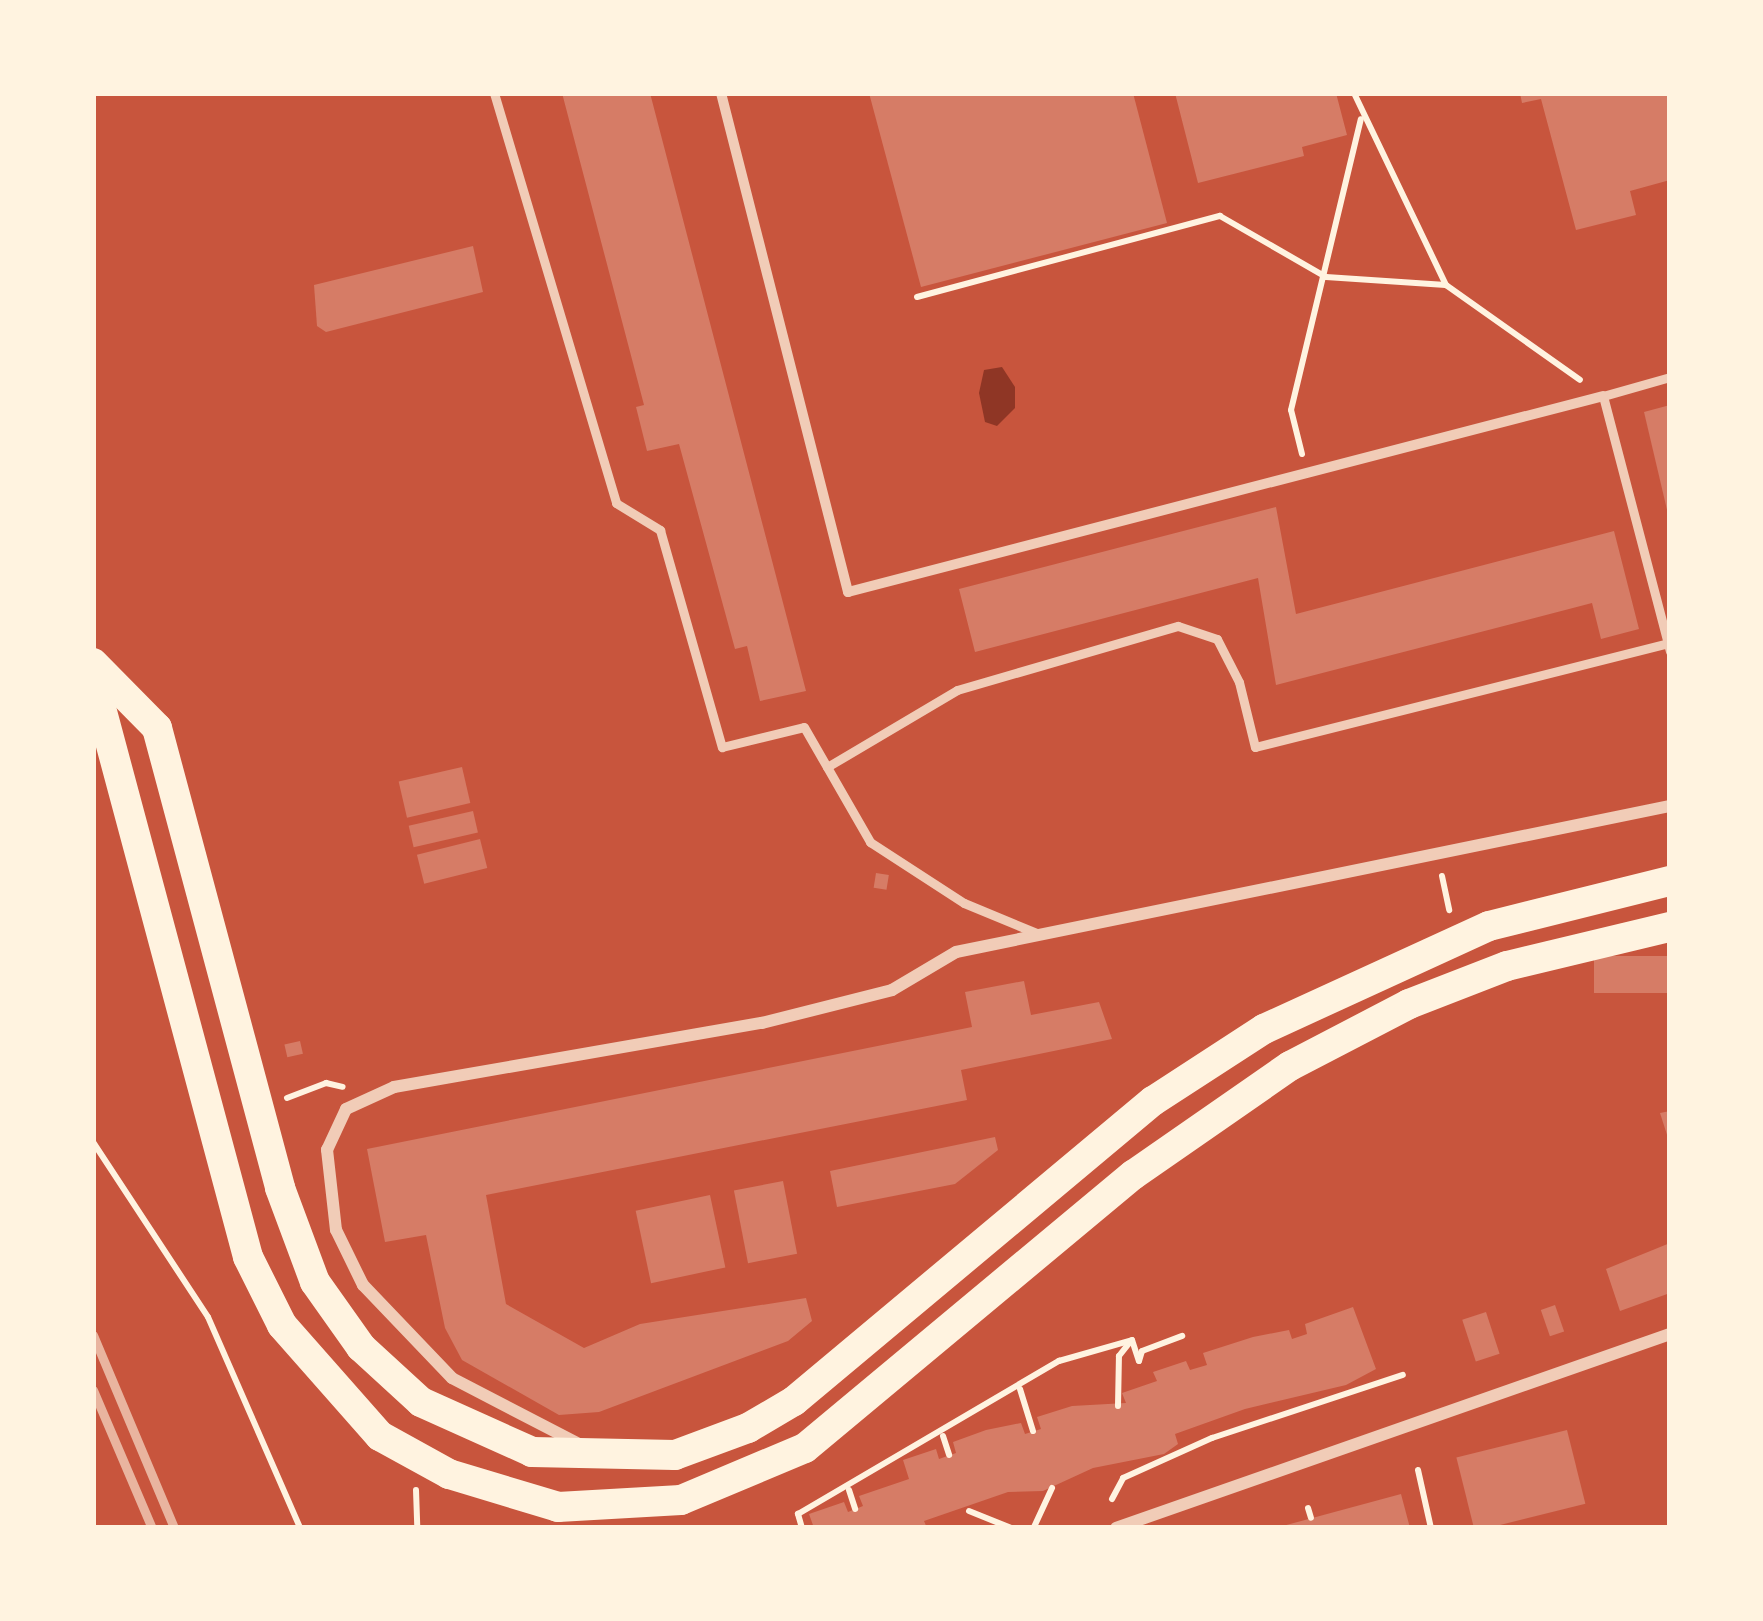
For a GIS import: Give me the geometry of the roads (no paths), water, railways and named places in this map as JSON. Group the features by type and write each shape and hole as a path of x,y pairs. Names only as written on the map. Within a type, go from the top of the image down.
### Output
{"main road":[{"path":"93,663 157,728 299,1250 338,1320 390,1377 456,1424 532,1452 609,1459 675,1455 794,1401 1064,1172 1264,1029 1489,926 1670,881"},
{"path":"93,678 248,1257 282,1325 380,1436 449,1474 558,1507 682,1500 806,1448 1133,1175 1290,1066 1409,1004 1507,966 1670,928"}],"street":[{"path":"721,93 848,592 1603,396"},
{"path":"609,1459 452,1378 363,1285 336,1230 327,1150 346,1109 394,1088 762,1023 892,990 956,952 1670,806"},
{"path":"1116,1528 1670,1334"}],"lane":[{"path":"494,93 616,503 660,530 722,747 804,727 870,842 964,903 1043,936"},
{"path":"827,767 957,690 1178,626 1217,639 1239,682 1256,747 1669,647 1603,396 1670,377"}],"railway":[{"path":"93,1335 174,1528"},
{"path":"93,1390 152,1528"}]}
